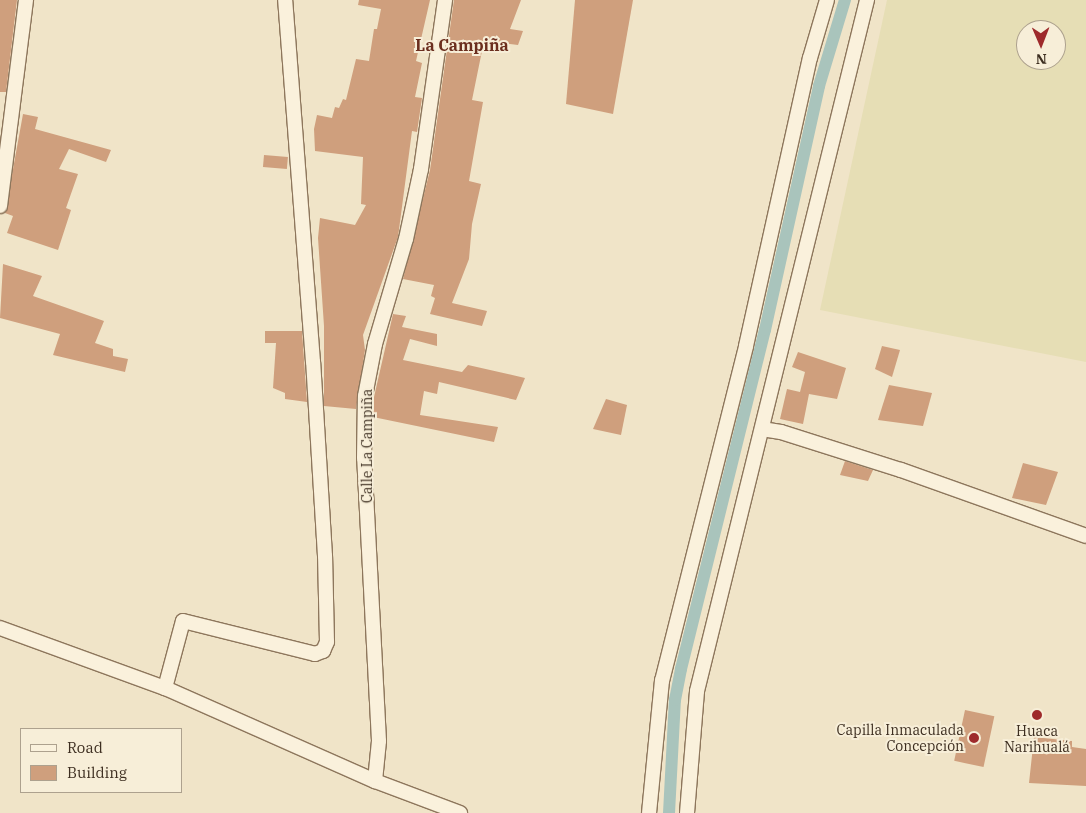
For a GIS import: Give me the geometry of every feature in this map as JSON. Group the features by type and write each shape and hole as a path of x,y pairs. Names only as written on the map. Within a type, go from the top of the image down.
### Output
{"street":[{"path":"0,206 26,0"},
{"path":"166,688 183,621 315,654 323,651 327,642 325,556 313,362 285,0"},
{"name":"Calle La Campiña","path":"376,780 379,741 364,458 365,396 375,344 406,239 419,178 445,0"},
{"path":"649,813 662,681 746,346 810,58 827,0"},
{"path":"687,813 697,691 867,0"},
{"path":"762,429 781,432 901,470 1086,536"},
{"path":"0,628 166,688 376,780 460,813"}],"shaded area":[{"path":"887,0 1086,0 1086,362 820,310"}],"building":[{"path":"0,0 17,0 6,92 0,92"},
{"path":"359,0 430,0 416,61 422,63 415,97 422,98 417,132 412,131 398,237 363,335 365,350 356,409 324,406 324,326 318,238 320,218 355,225 366,205 361,204 363,157 315,151 314,129 317,115 332,118 335,107 339,108 343,99 346,100 356,59 369,61 374,29 377,29 381,9 358,5"},
{"path":"454,0 521,0 510,29 523,31 518,45 484,41 472,100 483,102 469,181 481,184 472,224 469,259 452,303 487,311 482,326 430,314 435,298 431,296 434,285 403,279 430,170"},
{"path":"575,0 633,0 613,114 566,104"},
{"path":"23,114 38,117 35,129 111,150 106,162 69,149 59,169 78,174 66,208 71,210 58,250 7,233 13,216 5,213"},
{"path":"264,155 288,157 287,169 263,167"},
{"path":"3,264 42,276 33,296 104,321 95,343 113,349 113,356 128,359 125,372 53,355 60,334 0,318"},
{"path":"393,314 406,316 402,327 437,334 437,346 410,339 403,360 462,372 468,365 525,378 516,400 439,382 437,394 424,391 420,415 498,427 494,442 373,417 374,397"},
{"path":"265,331 302,331 307,402 285,399 285,393 273,388 276,343 265,343"},
{"path":"882,346 900,350 892,377 875,369"},
{"path":"798,352 846,368 837,399 809,394 803,424 780,419 787,389 800,392 805,372 792,367"},
{"path":"889,385 932,393 923,426 878,420"},
{"path":"606,399 627,405 621,435 593,429"},
{"path":"845,461 873,470 868,481 840,475"},
{"path":"1023,463 1058,472 1046,505 1012,498"},
{"name":"Capilla Inmaculada Concepción","path":"965,710 994,716 984,767 954,761"},
{"path":"1034,737 1072,741 1072,747 1086,749 1086,786 1029,783"}],"waterway":[{"path":"669,813 675,700 681,669 765,330 819,86 845,0"}],"place":[{"name":"Huaca Narihualá","path":"1037,715"},
{"name":"Capilla Inmaculada Concepción","path":"974,738"}],"district":[{"name":"La Campiña","path":"462,45"}]}
